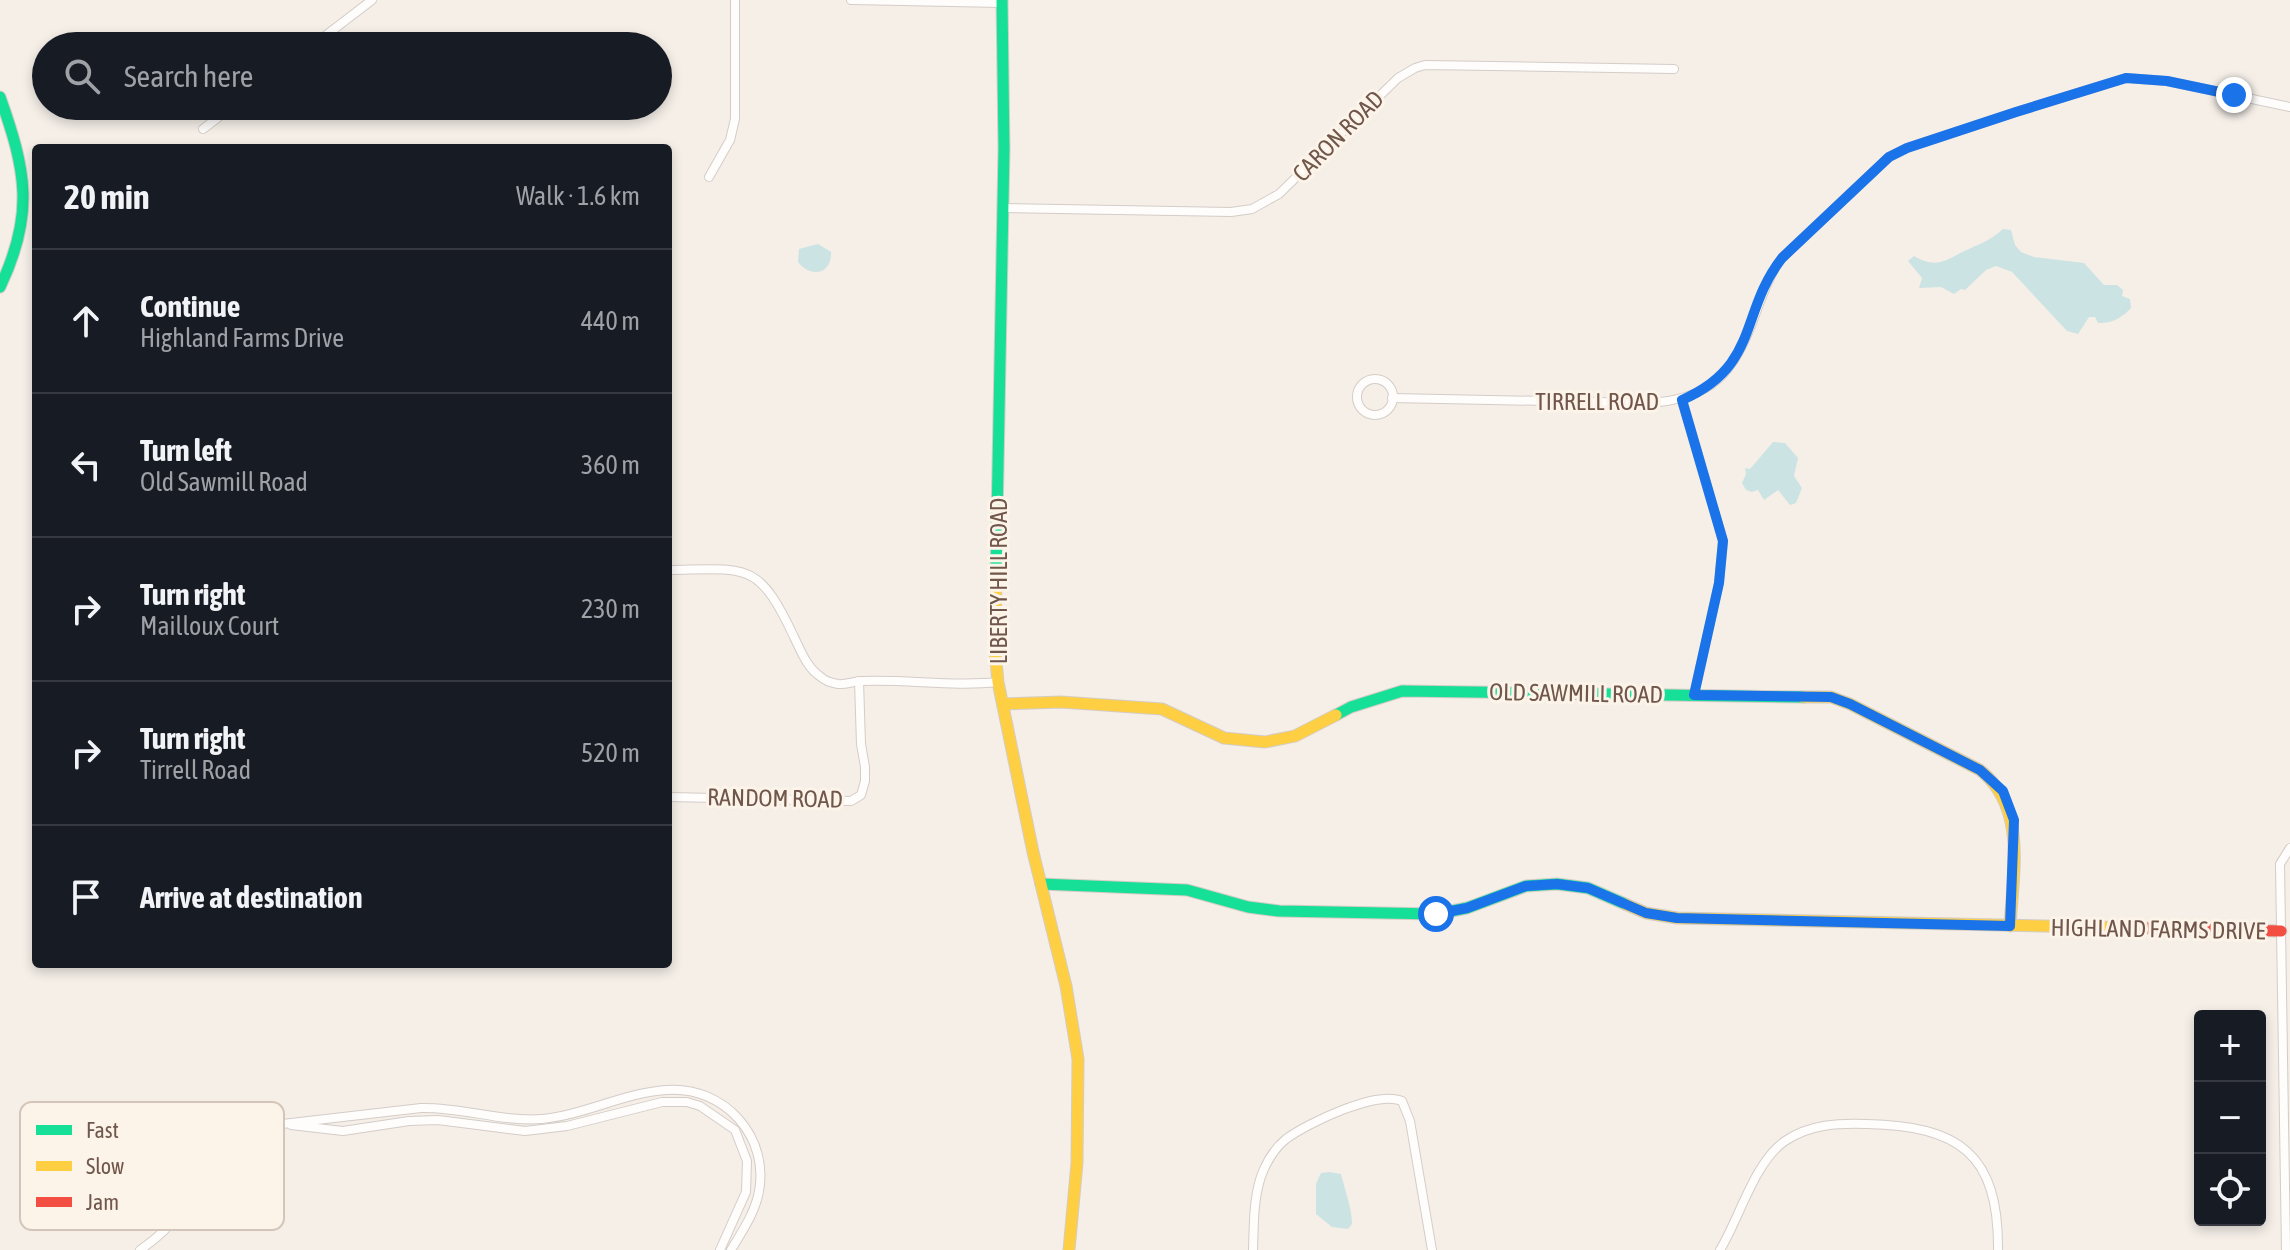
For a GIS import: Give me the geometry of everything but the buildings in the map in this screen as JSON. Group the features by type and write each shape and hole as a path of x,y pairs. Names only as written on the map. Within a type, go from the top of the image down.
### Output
{"street":[{"path":"330,32 372,0"},
{"path":"709,177 730,140 735,119 735,0"},
{"path":"851,0 1002,2"},
{"name":"LIBERTY HILL ROAD","path":"1002,2 1001,421 994,609 998,682 1066,986 1078,1059 1077,1163 1069,1250"},
{"name":"CARON ROAD","path":"1003,208 1231,212 1252,209 1279,194 1398,78 1425,65 1674,69"},
{"name":"TIRRELL ROAD","path":"1392,398 1647,403 1682,400 1712,384 1734,362 1770,275 1782,258 1889,157 1907,148 2126,78 2167,81 2290,107"},
{"path":"0,97 18,147 26,204 20,241 0,287"},
{"path":"203,129 215,120"},
{"name":"TIRRELL ROAD","path":"1373,380 1389,387 1392,398 1388,409 1378,415 1362,410 1357,400 1363,384 1373,380"},
{"path":"1682,400 1723,541 1719,583 1694,695"},
{"path":"672,570 733,569 753,576 769,589 813,671 821,678 841,685 859,681 971,685 998,682"},
{"name":"RANDOM ROAD","path":"672,797 851,801 861,795 865,781 859,681"},
{"name":"OLD SAWMILL ROAD","path":"1003,704 1061,702 1162,709 1224,738 1265,742 1295,736 1351,707 1402,691 1831,697 1989,776 2008,800 2014,820 2010,926"},
{"path":"2286,1250 2287,1099 2280,864 2290,848"},
{"name":"HIGHLAND FARMS DRIVE","path":"1041,884 1187,890 1248,907 1279,911 1436,914 1467,908 1526,886 1557,884 1588,888 1646,913 1677,918 2281,931"},
{"path":"284,1122 434,1107 526,1119 563,1115 634,1095 678,1089 706,1095 720,1101 739,1118 756,1146 760,1184 754,1208 731,1250"},
{"path":"1253,1250 1257,1192 1262,1172 1272,1153 1287,1138 1352,1106 1392,1097 1402,1101 1410,1121 1432,1250"},
{"path":"284,1124 343,1131 438,1120 525,1131 567,1126 649,1104 675,1102 700,1106 735,1130 747,1161 748,1182 742,1203 720,1250"},
{"path":"407,1109 409,1121"},
{"path":"563,1115 567,1126"},
{"path":"735,1130 739,1118"},
{"path":"1720,1250 1770,1155 1785,1141 1814,1127 1835,1123 1907,1125 1956,1142 1972,1156 1992,1192 1997,1212 1998,1250"},
{"path":"140,1250 165,1230"}],"water":[{"path":"2003,229 2011,230 2015,245 2021,252 2034,257 2084,263 2104,285 2117,285 2123,290 2122,296 2130,299 2131,308 2107,322 2098,323 2095,317 2089,317 2078,334 2067,331 2012,272 1996,266 1986,270 1965,290 1954,294 1941,287 1919,288 1922,278 1908,261 1914,256 1930,262 1943,261 1995,236"},
{"path":"818,244 831,252 830,260 824,269 814,272 798,262 799,249"},
{"path":"1773,442 1785,443 1798,458 1794,476 1802,488 1796,503 1790,505 1778,490 1764,500 1758,490 1746,490 1742,483 1745,468 1750,469"},
{"path":"1321,1173 1341,1174 1352,1218 1348,1229 1332,1227 1316,1214 1316,1184"}],"traffic: fast":[{"path":"996,573 1004,149 1002,0"},
{"path":"0,97 16,147 23,192 18,237 0,287"},
{"path":"1336,715 1402,691 1803,697"},
{"path":"1041,884 1187,890 1248,907 1279,911 1436,914 1467,908 1526,886 1557,884 1588,888 1625,904"}],"traffic: slow":[{"path":"996,573 995,651 998,682 1033,852 1066,986 1078,1059 1077,1163 1069,1250"},
{"path":"1803,697 1831,697 1850,704 1980,770 1995,785 2005,802 2014,842 2010,926"},
{"path":"1003,704 1061,702 1162,709 1224,738 1265,742 1295,736 1336,715"},
{"path":"1625,904 1646,913 1677,918 2141,928"}],"traffic: jam":[{"path":"2141,928 2281,931"}],"route":[{"path":"1436,914 1467,908 1526,886 1557,884 1588,888 1646,913 1677,918 2010,926 2014,820 2003,791 1989,776 1831,697 1694,695 1719,583 1723,541 1682,400 1712,384 1734,362 1770,275 1782,258 1889,157 1907,148 2126,78 2167,81 2234,95"}]}
